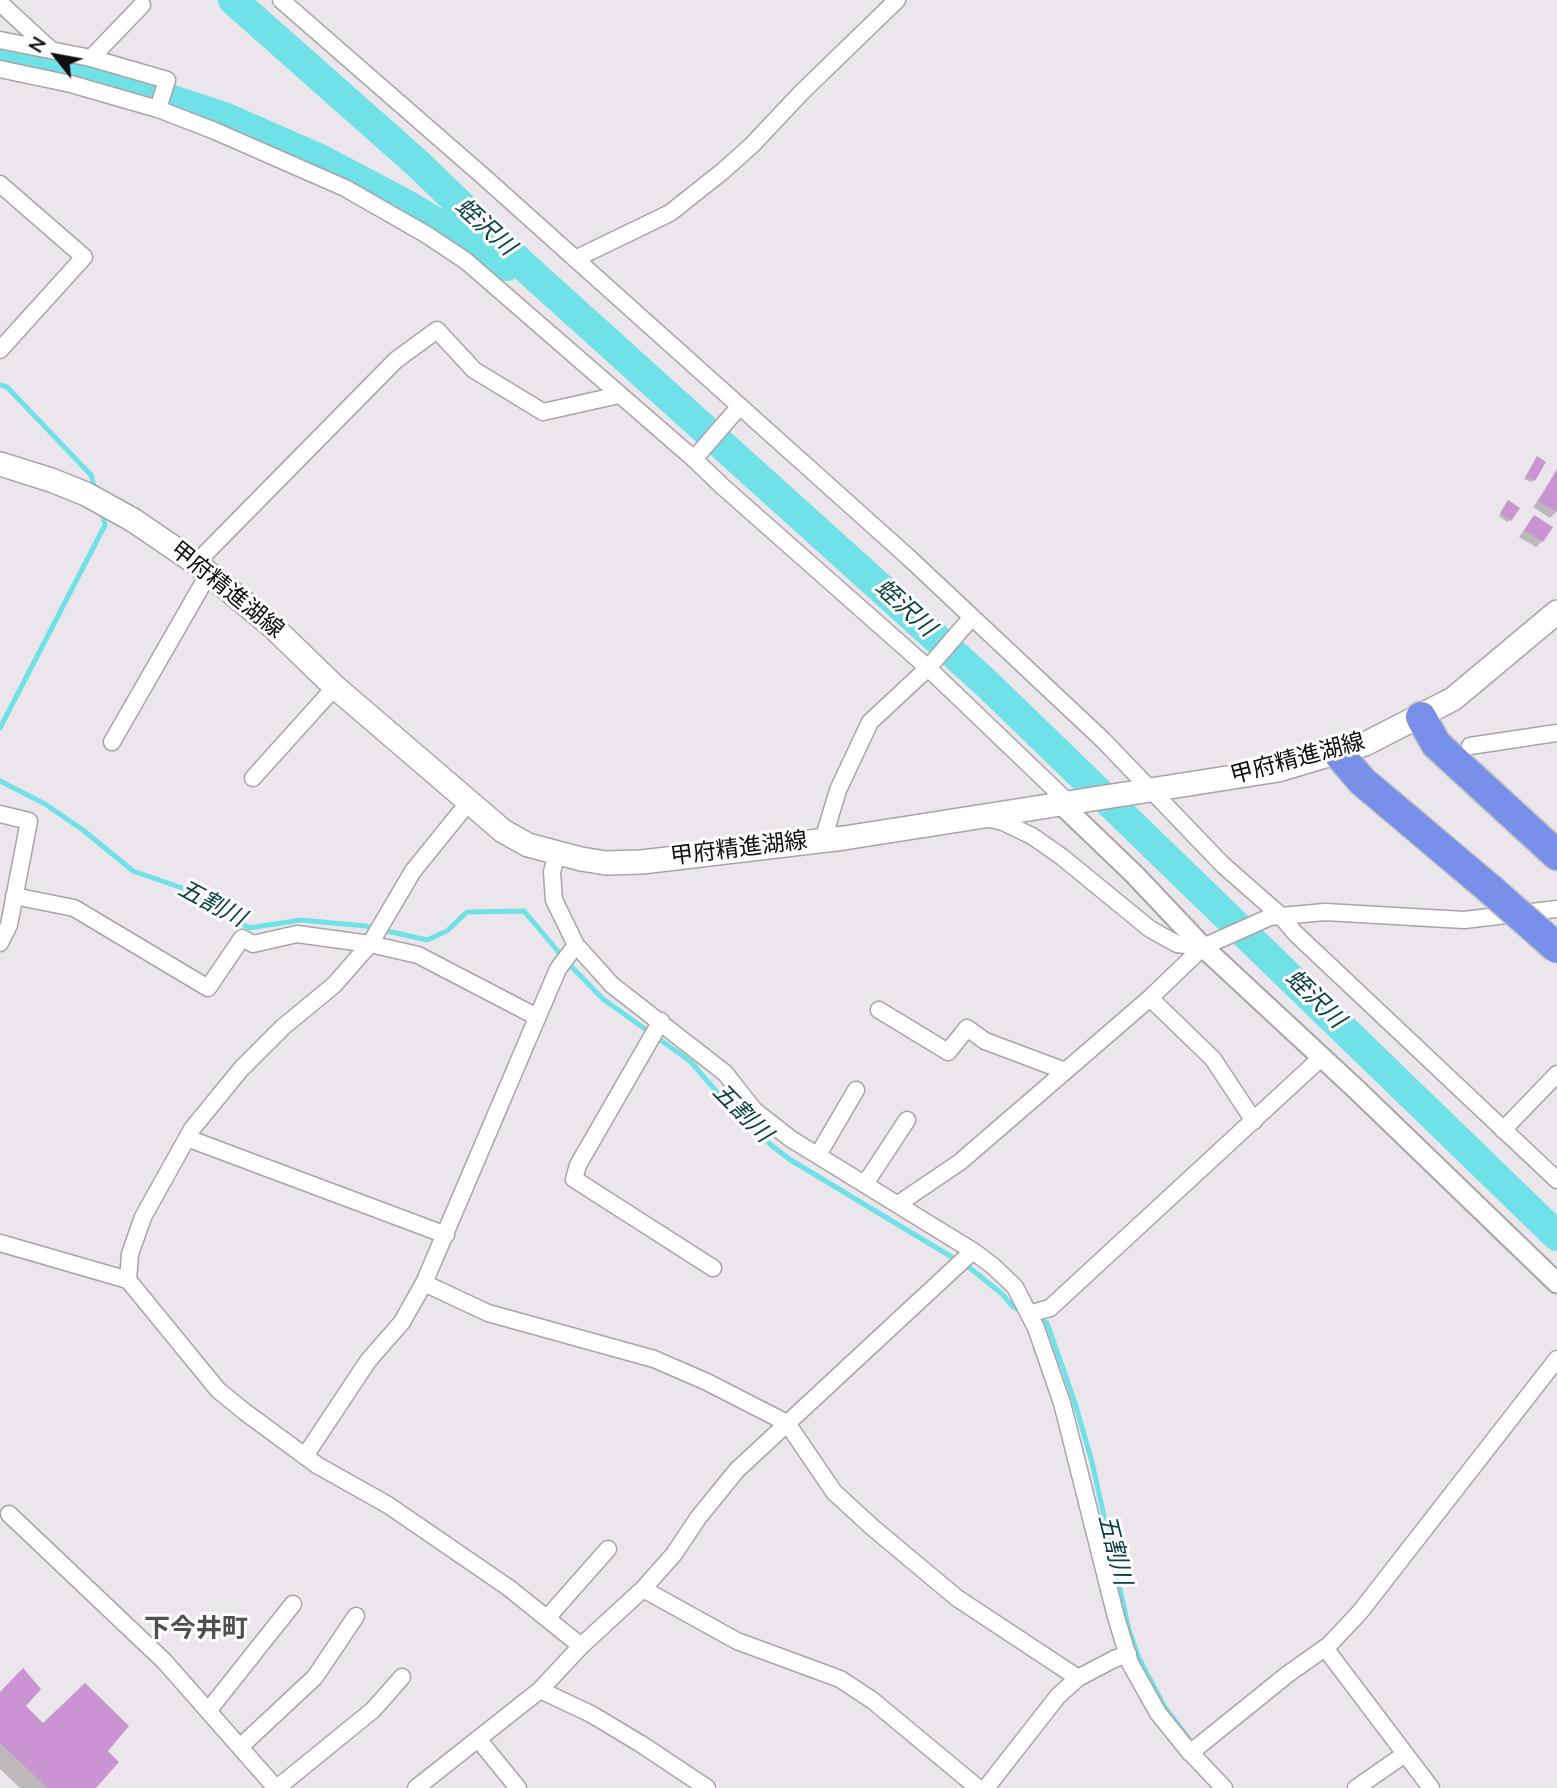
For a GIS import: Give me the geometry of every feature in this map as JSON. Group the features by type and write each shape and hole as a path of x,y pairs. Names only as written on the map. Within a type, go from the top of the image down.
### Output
{"highway":[{"path":"1421,717 1436,744 1557,855"},
{"path":"1338,753 1362,781 1557,948"}],"main road":[{"name":"甲府精進湖線","path":"0,464 86,494 133,520 202,568 272,625 335,687 503,831 528,845 557,854 606,863 642,862 823,840 1279,770 1365,744 1454,699 1557,612"}],"street":[{"path":"281,0 575,259 735,411 898,547 969,620 1103,740 1148,792 1275,916 1557,1180"},
{"path":"575,259 670,213 752,145 802,92 897,0"},
{"path":"0,3 51,49"},
{"path":"90,58 142,5"},
{"path":"0,40 90,58 167,80 158,108"},
{"path":"0,69 71,84 158,108 282,158 345,188 467,261 619,395 696,456 722,486 930,666 1134,874 1557,1283"},
{"path":"0,184 83,257 0,350"},
{"path":"112,742 202,568 396,360 436,330 474,369 543,412 619,395"},
{"path":"696,456 735,411"},
{"path":"823,840 838,790 870,722 930,666 969,620"},
{"path":"253,778 335,687"},
{"path":"1470,746 1557,733"},
{"path":"128,1280 130,1254 143,1217 187,1138 241,1069 283,1027 334,985 370,944 413,871 468,803"},
{"path":"0,814 29,821 9,925 0,943"},
{"path":"984,817 1003,822 1031,836 1062,857 1150,929 1177,944 1209,945"},
{"path":"557,854 552,872 554,900 576,944 611,985 725,1073 754,1110 791,1139 973,1251 1015,1287 1036,1328 1062,1403 1130,1663 1158,1713 1190,1753 1224,1788"},
{"path":"14,897 74,908 208,988 242,938 253,944 298,934 370,944 418,955 537,1017"},
{"path":"898,1204 960,1162 1209,945 1275,916 1338,912 1464,920 1557,909"},
{"path":"305,1456 368,1361 402,1322 424,1283 558,969 576,944"},
{"path":"1150,998 1213,1059 1254,1121"},
{"path":"879,1010 948,1052 967,1028 985,1041 1065,1072"},
{"path":"661,1021 578,1165 574,1179 713,1268"},
{"path":"1029,1314 1051,1308 1322,1058"},
{"path":"1503,1130 1557,1074"},
{"path":"818,1155 856,1090"},
{"path":"865,1184 907,1120"},
{"path":"187,1138 446,1234"},
{"path":"0,1243 128,1280 218,1390 245,1412 305,1456 426,1530 523,1597 580,1646"},
{"path":"419,1787 540,1690 580,1646 643,1589 674,1554 698,1518 737,1470 973,1251"},
{"path":"424,1283 488,1313 654,1359 707,1382 787,1423 834,1492 872,1527 957,1598 1078,1678"},
{"path":"1190,1753 1288,1674 1325,1648 1360,1612 1557,1359"},
{"path":"9,1514 164,1661 277,1788 373,1710 402,1677"},
{"path":"547,1618 608,1549"},
{"path":"643,1589 737,1641 840,1679 872,1700 978,1788"},
{"path":"208,1711 293,1604"},
{"path":"240,1747 315,1677 356,1616"},
{"path":"1325,1648 1431,1788"},
{"path":"986,1788 1045,1712 1078,1678 1114,1658 1128,1654"},
{"path":"540,1690 599,1719 707,1788"},
{"path":"478,1739 518,1788"},
{"path":"1356,1788 1405,1754"}],"building":[{"path":"1537,456 1546,462 1535,481 1526,476"},
{"path":"1557,469 1557,512 1538,501"},
{"path":"1508,500 1520,508 1511,521 1500,513"},
{"path":"1534,515 1553,527 1543,542 1524,530"},
{"path":"23,1668 41,1689 26,1706 43,1723 85,1683 129,1726 108,1751 119,1762 96,1788 48,1788 0,1743 0,1692"}],"waterway":[{"name":"蛭沢川","path":"233,0 417,163 526,268 986,683 1557,1236"},
{"path":"0,58 145,91 224,117 320,159 409,206 507,266"},
{"name":"五割川","path":"0,385 7,387 91,475 95,489"},
{"name":"五割川","path":"0,728 105,525 102,512"},
{"name":"五割川","path":"0,781 45,804 83,830 133,871 188,890 249,928 301,920 365,926 427,940 447,931 467,912 524,911 603,999 690,1061 736,1114 770,1144 789,1159 970,1268 1002,1294 1013,1307 1024,1312"},
{"name":"五割川","path":"1036,1318 1047,1323 1074,1400 1092,1462 1129,1630 1139,1658 1164,1706 1189,1739"}],"district":[{"name":"下今井町","path":"196,1631"}]}
